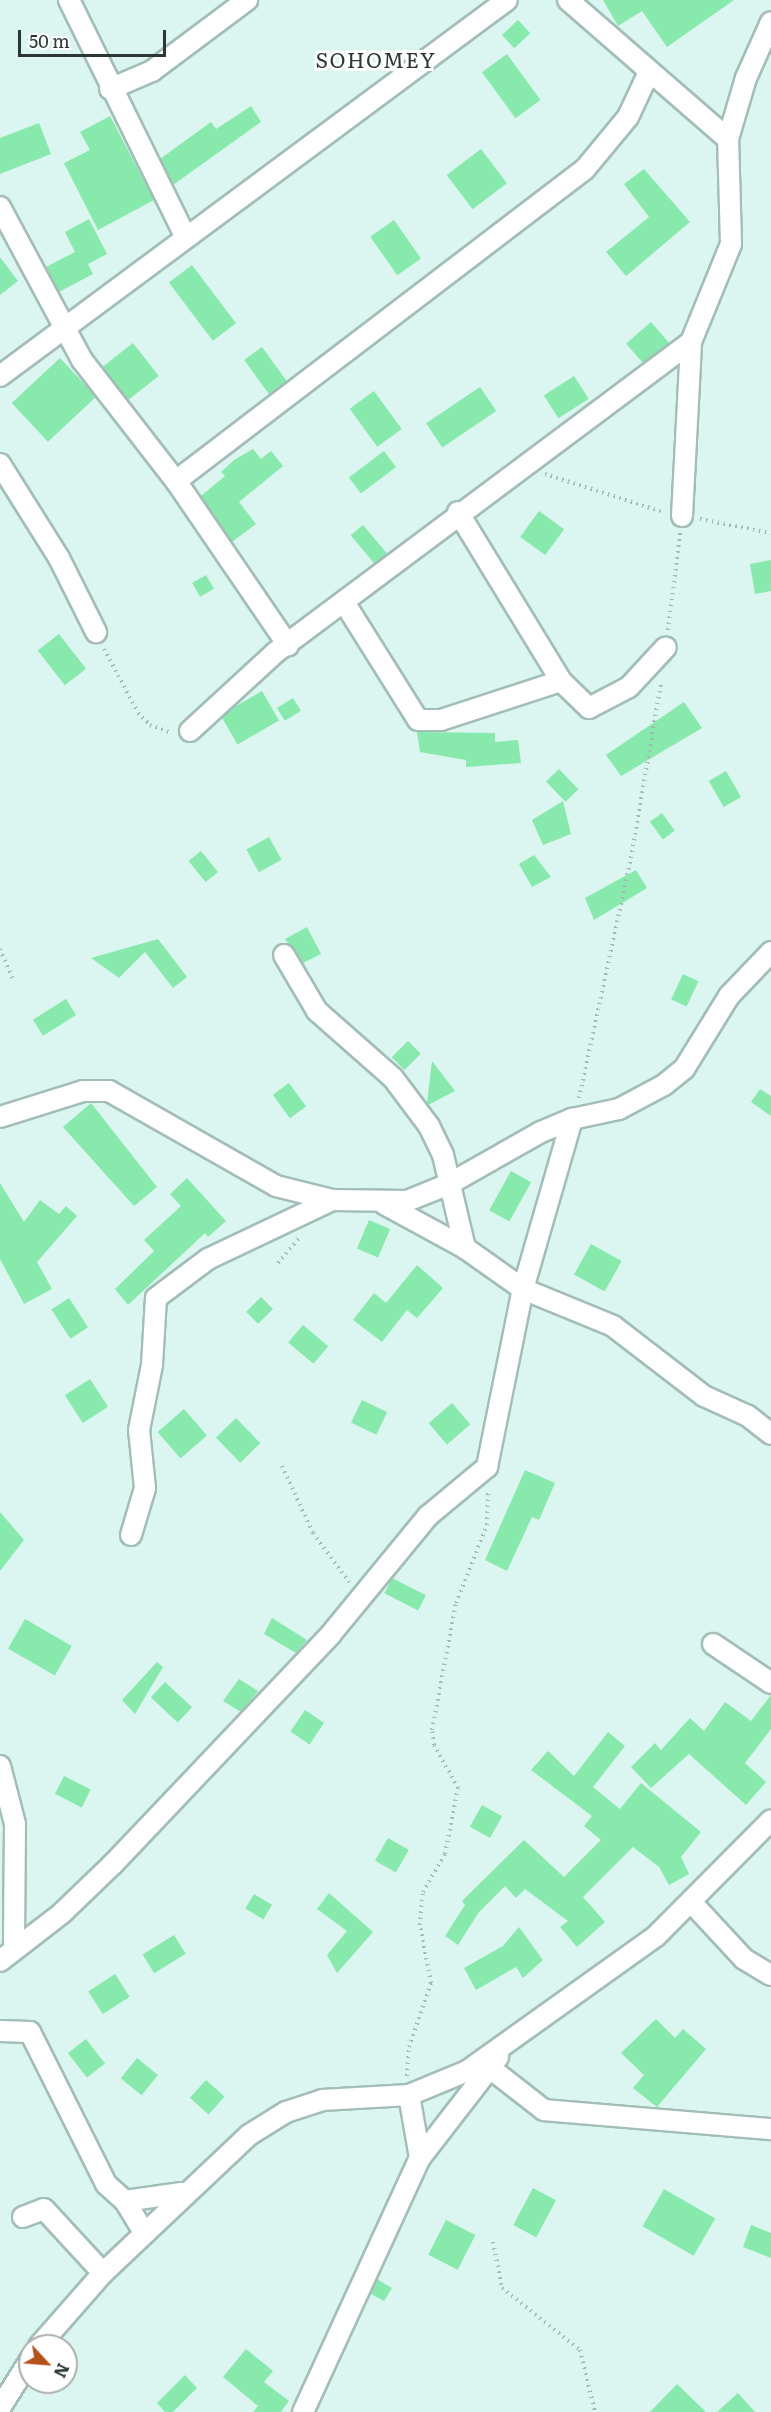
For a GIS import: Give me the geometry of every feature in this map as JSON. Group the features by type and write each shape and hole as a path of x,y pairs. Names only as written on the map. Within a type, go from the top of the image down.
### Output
{"street":[{"path":"69,0 110,89 186,238"},
{"path":"110,89 152,71 247,0"},
{"path":"0,376 507,0"},
{"path":"568,0 728,139"},
{"path":"682,516 691,342 731,244 728,139 746,78 771,22"},
{"path":"176,481 585,169 628,117 649,72"},
{"path":"0,207 62,330 129,426 176,481 288,645"},
{"path":"190,731 288,645 458,512 691,342"},
{"path":"0,464 58,558 96,632"},
{"path":"458,512 561,681 589,708 629,687 666,647"},
{"path":"344,602 418,720 441,720 561,681"},
{"path":"0,1117 83,1091 109,1091 133,1100 276,1186 332,1200 384,1204 449,1184 572,1119 620,1109 684,1069 729,996 771,952"},
{"path":"284,955 316,1011 408,1095 438,1145 465,1248"},
{"path":"0,1961 14,1946 62,1913 104,1872 362,1599 428,1516 487,1467 523,1289 572,1119"},
{"path":"131,1535 145,1488 139,1430 152,1365 156,1298 208,1259 332,1200"},
{"path":"384,1204 465,1248 523,1289 613,1326 704,1396 748,1416 771,1434"},
{"path":"713,1644 771,1683"},
{"path":"0,1766 15,1824 14,1946"},
{"path":"50,2334 103,2273 185,2193 249,2135 286,2112 322,2100 408,2095 447,2081 507,2046 693,1904 745,1841 771,1820"},
{"path":"693,1904 744,1959 771,1975"},
{"path":"0,2031 30,2031 106,2184 125,2201 144,2233"},
{"path":"303,2412 420,2158 507,2046"},
{"path":"490,2068 544,2110 771,2129"},
{"path":"408,2095 420,2158"},
{"path":"125,2201 185,2193"},
{"path":"23,2217 44,2209 103,2273"},
{"path":"0,2408 18,2379"}],"path":[{"path":"521,465 682,516 771,533"},
{"path":"572,1119 633,847 666,647 682,516"},
{"path":"96,632 138,713 163,731 190,731"},
{"path":"0,949 14,982"},
{"path":"282,1466 313,1533 362,1599"},
{"path":"408,2095 409,2047 431,1983 421,1902 445,1854 458,1788 434,1745 432,1730 456,1602 490,1508"},
{"path":"493,2242 502,2288 580,2350 595,2412"}],"building":[{"path":"603,0 734,0 667,47 642,11 618,26"},
{"path":"518,20 530,33 514,48 502,35"},
{"path":"507,54 541,100 515,118 482,72"},
{"path":"251,106 261,122 173,185 160,159 211,122 216,129"},
{"path":"110,116 154,200 98,230 64,163 90,150 80,132"},
{"path":"39,123 51,154 0,174 0,138"},
{"path":"481,149 507,183 473,209 447,175"},
{"path":"644,169 690,222 626,276 606,252 649,217 624,184"},
{"path":"89,219 107,254 88,264 93,274 59,292 46,267 75,252 65,232"},
{"path":"394,220 421,259 397,275 370,237"},
{"path":"0,257 18,281 0,295"},
{"path":"192,265 236,323 213,341 169,282"},
{"path":"651,322 669,343 644,365 626,344"},
{"path":"133,343 159,376 128,400 102,367"},
{"path":"262,347 287,382 269,395 244,360"},
{"path":"60,358 96,397 48,442 12,403"},
{"path":"574,376 589,399 559,418 544,396"},
{"path":"480,387 496,411 442,447 426,423"},
{"path":"374,391 402,429 377,447 350,409"},
{"path":"253,449 261,459 271,451 283,466 239,502 256,524 232,542 201,496 225,476 221,472 234,460"},
{"path":"384,451 396,467 361,493 349,477"},
{"path":"539,511 564,529 545,555 520,537"},
{"path":"363,525 387,554 375,564 351,535"},
{"path":"771,560 771,591 755,594 750,564"},
{"path":"206,575 214,589 200,597 192,583"},
{"path":"59,634 86,669 65,685 38,651"},
{"path":"262,691 279,720 237,744 220,715"},
{"path":"293,698 301,711 285,721 277,708"},
{"path":"684,702 702,728 621,776 606,755"},
{"path":"417,732 495,733 495,742 518,740 521,763 466,767 466,760 420,752"},
{"path":"559,769 578,789 566,802 546,782"},
{"path":"726,771 741,797 724,807 709,781"},
{"path":"563,801 571,834 543,845 532,820"},
{"path":"662,813 675,831 663,840 650,822"},
{"path":"269,837 282,860 259,872 246,850"},
{"path":"201,851 218,872 206,882 189,861"},
{"path":"534,855 551,877 532,887 519,864"},
{"path":"636,870 647,888 594,920 585,898"},
{"path":"307,927 321,954 303,963 285,939"},
{"path":"158,939 187,977 173,988 145,952 119,978 91,958"},
{"path":"683,974 698,981 687,1007 671,999"},
{"path":"66,999 76,1015 43,1036 33,1020"},
{"path":"408,1041 421,1054 404,1070 392,1057"},
{"path":"432,1061 455,1091 428,1105 427,1103"},
{"path":"289,1083 306,1106 290,1118 273,1095"},
{"path":"760,1089 771,1096 771,1116 751,1102"},
{"path":"91,1103 157,1187 134,1206 63,1127"},
{"path":"511,1171 531,1182 509,1222 489,1210"},
{"path":"187,1178 226,1221 208,1237 205,1233 128,1305 115,1289 154,1251 144,1240 181,1206 170,1194"},
{"path":"0,1183 24,1222 40,1200 59,1214 66,1206 77,1216 37,1262 52,1289 24,1304 0,1259"},
{"path":"369,1220 390,1229 378,1258 357,1249"},
{"path":"591,1244 622,1261 605,1292 574,1275"},
{"path":"417,1265 443,1288 417,1318 407,1310 382,1342 353,1320 374,1293 386,1303"},
{"path":"261,1297 273,1309 258,1324 246,1312"},
{"path":"69,1298 88,1327 70,1339 51,1309"},
{"path":"303,1325 328,1346 313,1364 288,1343"},
{"path":"90,1379 108,1407 83,1423 65,1395"},
{"path":"362,1400 387,1412 376,1435 351,1422"},
{"path":"452,1403 470,1424 447,1444 429,1423"},
{"path":"184,1409 207,1435 181,1458 158,1432"},
{"path":"236,1418 260,1443 240,1463 216,1437"},
{"path":"525,1470 555,1483 539,1520 532,1517 507,1571 485,1560"},
{"path":"0,1512 24,1540 0,1571"},
{"path":"392,1578 426,1595 418,1610 384,1593"},
{"path":"272,1618 307,1640 296,1653 264,1634"},
{"path":"25,1619 72,1646 55,1675 8,1648"},
{"path":"157,1662 163,1667 135,1714 122,1700"},
{"path":"239,1679 258,1691 241,1712 223,1701"},
{"path":"165,1682 192,1707 178,1723 151,1697"},
{"path":"771,1695 771,1729 745,1763 766,1782 746,1805 689,1754 651,1788 631,1767 655,1743 661,1750 690,1718 704,1731 725,1702 751,1721"},
{"path":"305,1710 324,1723 310,1744 290,1732"},
{"path":"608,1732 625,1746 593,1787 620,1809 641,1783 701,1832 681,1857 689,1874 669,1885 659,1867 633,1847 583,1897 605,1922 577,1947 560,1927 568,1921 525,1889 516,1898 505,1886 479,1912 458,1945 445,1936 465,1905 462,1901 524,1840 564,1877 601,1840 584,1826 592,1816 531,1770 548,1751 574,1776"},
{"path":"64,1776 91,1790 82,1807 55,1794"},
{"path":"482,1805 502,1816 490,1838 470,1827"},
{"path":"388,1838 409,1850 396,1873 375,1861"},
{"path":"329,1893 373,1932 337,1973 327,1955 347,1931 317,1909"},
{"path":"254,1894 272,1905 263,1919 245,1909"},
{"path":"519,1927 543,1960 523,1978 516,1967 476,1990 464,1968 503,1946"},
{"path":"174,1935 186,1954 154,1973 143,1955"},
{"path":"115,1974 130,1997 103,2014 88,1991"},
{"path":"656,2019 675,2038 683,2029 706,2049 657,2107 633,2088 644,2075 621,2053"},
{"path":"86,2039 105,2063 87,2078 68,2053"},
{"path":"137,2058 158,2075 142,2095 121,2078"},
{"path":"206,2080 225,2097 209,2115 190,2098"},
{"path":"533,2188 556,2200 536,2237 513,2225"},
{"path":"664,2189 715,2218 694,2256 643,2226"},
{"path":"446,2220 475,2235 458,2270 428,2255"},
{"path":"751,2225 771,2233 771,2258 743,2247"},
{"path":"377,2279 392,2288 384,2301 371,2294"},
{"path":"246,2349 273,2371 264,2382 289,2401 281,2412 253,2412 258,2406 223,2377"},
{"path":"185,2375 197,2388 173,2412 165,2412 157,2403"},
{"path":"677,2384 706,2412 650,2412"},
{"path":"738,2393 755,2412 717,2412"}],"district":[{"name":"SOHOMEY","path":"376,59"}]}
